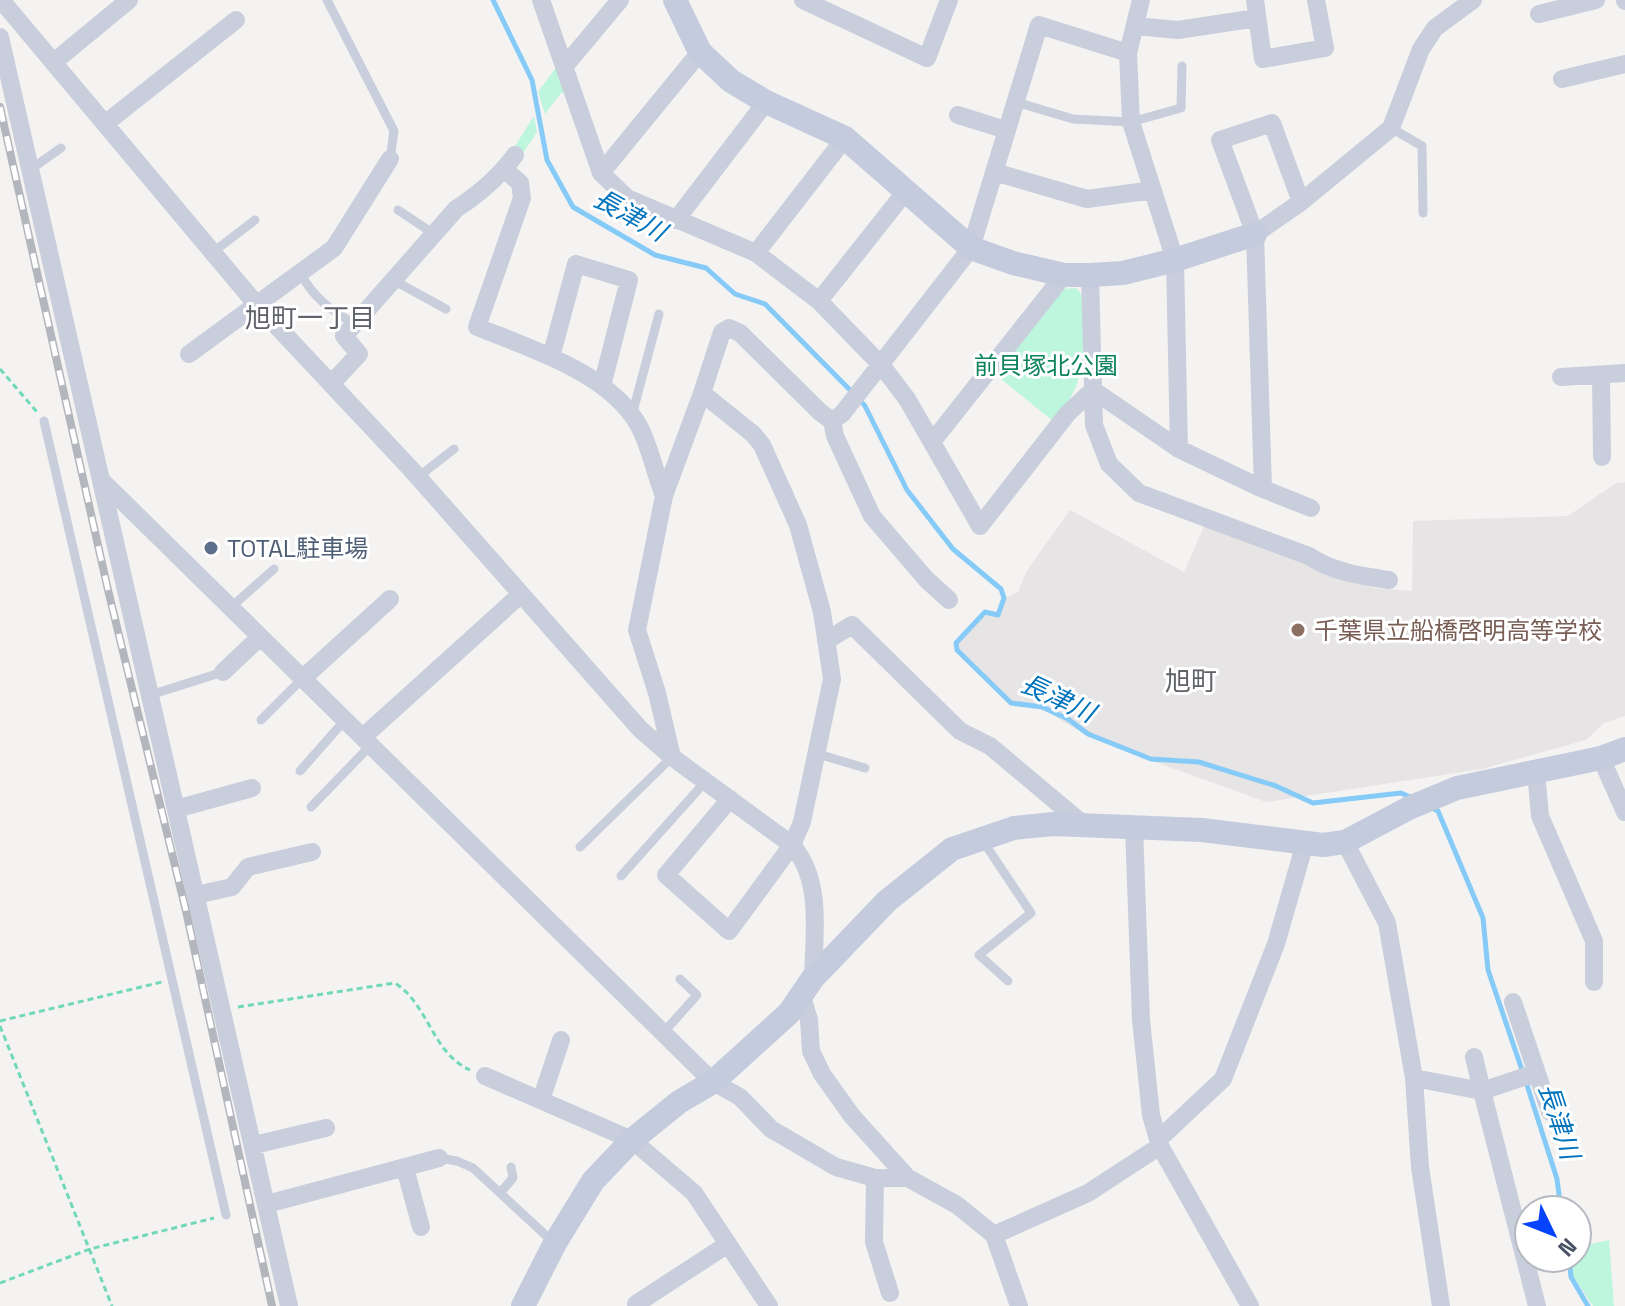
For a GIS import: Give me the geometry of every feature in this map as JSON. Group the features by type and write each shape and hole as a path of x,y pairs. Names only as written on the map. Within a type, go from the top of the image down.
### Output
{"street":[{"path":"1,0 256,304 418,477 640,729 672,757 792,845 801,856 812,882 815,910 807,987 811,1051 822,1074 852,1116 908,1178 957,1205 994,1235 1019,1306"},
{"path":"55,61 107,7 129,0"},
{"path":"541,0 601,173 627,198 756,253 819,301 882,366 907,399 980,526 1068,413 1093,390"},
{"path":"564,67 620,0"},
{"path":"675,0 700,52 731,81 766,102 845,138 971,248 1013,263 1064,275 1123,273 1255,234 1301,202 1391,128 1421,49 1435,28 1473,0"},
{"path":"803,0 824,4 927,58 949,0"},
{"path":"1141,0 1128,53 1131,122 1175,260 1179,449"},
{"path":"1135,26 1178,30 1256,9 1263,59 1325,48 1316,0"},
{"path":"1539,14 1596,0"},
{"path":"106,123 236,20"},
{"path":"832,421 842,414 882,366 971,248 1039,25 1128,53"},
{"path":"0,37 289,1306"},
{"path":"601,173 700,52"},
{"path":"1562,79 1625,64"},
{"path":"676,220 766,102"},
{"path":"958,115 1006,130"},
{"path":"1263,489 1255,234 1220,140 1272,123 1301,202"},
{"path":"756,253 845,138"},
{"path":"189,354 334,248 390,159"},
{"path":"331,384 359,354 344,336 456,209 475,197 510,162 520,183 522,198 477,327 551,357 602,386 639,427 664,496"},
{"path":"994,172 1087,199 1153,190"},
{"path":"819,301 906,191"},
{"path":"551,357 576,264 629,280 602,386"},
{"path":"932,442 1064,275"},
{"path":"1090,275 1094,425 1109,464 1139,493 1355,575 1389,580"},
{"path":"672,757 657,693 637,630 664,496 722,332 729,328 740,333 832,421 835,436 872,516 926,579 949,600"},
{"path":"1561,377 1625,373"},
{"path":"1601,375 1602,457"},
{"path":"1093,390 1179,449 1311,508"},
{"path":"702,393 753,434 762,445 798,525 822,612 832,679 802,822 792,845 729,931 666,875 730,799"},
{"path":"101,480 713,1082 740,1097 771,1129 836,1167 875,1178 908,1178"},
{"path":"367,741 520,595"},
{"path":"302,679 390,599"},
{"path":"826,641 852,625 960,731 990,746 1084,825"},
{"path":"223,672 259,638"},
{"path":"523,1306 555,1243 593,1181 632,1140 679,1102 713,1082 789,1013 807,987 887,901 952,849 1014,828 1053,824 1202,830 1305,843 1345,842 1409,808 1457,788 1601,758 1625,749"},
{"path":"1601,758 1625,812"},
{"path":"1536,771 1540,816 1594,941 1594,982"},
{"path":"176,809 252,788"},
{"path":"1134,828 1141,1020 1151,1115 1159,1143 1250,1306"},
{"path":"1345,842 1387,923 1414,1078 1420,1167 1441,1306"},
{"path":"994,1235 1088,1193 1159,1143 1223,1079 1276,944 1305,843"},
{"path":"196,895 232,887 248,867 312,852"},
{"path":"1513,1002 1550,1112"},
{"path":"541,1100 561,1040"},
{"path":"1474,1057 1536,1306"},
{"path":"1414,1078 1482,1091 1536,1073"},
{"path":"485,1076 632,1140 694,1193 769,1306"},
{"path":"254,1145 326,1128"},
{"path":"267,1204 439,1158"},
{"path":"405,1168 421,1227"},
{"path":"875,1178 874,1242 890,1293"},
{"path":"636,1304 728,1244"}],"lane":[{"path":"327,0 394,131 390,159"},
{"path":"1016,102 1073,119 1131,122 1181,108 1182,66"},
{"path":"1391,128 1422,146 1423,213"},
{"path":"30,169 61,148"},
{"path":"398,210 434,234"},
{"path":"213,252 255,220"},
{"path":"300,272 310,291 326,307 355,324"},
{"path":"393,280 446,309"},
{"path":"632,417 659,314"},
{"path":"44,421 226,1215"},
{"path":"418,477 454,449"},
{"path":"230,608 274,569"},
{"path":"150,695 223,672"},
{"path":"261,720 302,679"},
{"path":"300,771 345,720"},
{"path":"311,807 367,741"},
{"path":"818,754 865,768"},
{"path":"580,847 672,757"},
{"path":"621,876 705,782"},
{"path":"981,838 1031,913 979,955 1008,981"},
{"path":"663,1033 697,995 680,979"},
{"path":"439,1158 473,1168 555,1243"},
{"path":"500,1193 513,1178 511,1167"}],"path":[{"path":"0,369 44,421"},
{"path":"112,1306 0,1024 173,979"},
{"path":"223,1009 395,983 408,991 440,1045 455,1063 485,1076"},
{"path":"0,1283 90,1249 226,1215"}],"shaded area":[{"name":"千葉県立船橋啓明高等学校","path":"1625,482 1625,716 1604,723 1586,740 1482,769 1266,802 1122,750 1077,730 1041,708 1007,703 1006,695 959,650 958,643 985,616 998,616 1006,598 1018,592 1026,572 1070,510 1184,572 1206,522 1375,588 1412,591 1413,521 1568,516 1616,483"}],"green space":[{"path":"557,66 568,93 561,93 545,114 538,92"},
{"path":"534,116 537,132 523,153 515,146"},
{"name":"前貝塚北公園","path":"1076,288 1083,304 1082,364 1076,387 1054,422 995,374 1062,289"},
{"path":"1609,1240 1614,1306 1593,1306 1573,1276 1593,1274 1593,1244"}],"waterway":[{"name":"長津川","path":"493,0 532,80 547,160 573,207 655,255 706,268 735,294 765,304 853,393"},
{"name":"長津川","path":"860,400 907,490 953,549 1001,589 1004,598 998,615 985,612 956,643 957,650 1011,703 1042,707 1068,719 1088,734 1151,759 1199,762 1276,786 1313,803 1401,793 1410,797"},
{"name":"長津川","path":"1430,807 1438,811 1483,918 1488,970 1523,1073"},
{"name":"長津川","path":"1526,1082 1559,1194"},
{"name":"長津川","path":"1571,1274 1588,1306"}],"railway":[{"path":"0,107 108,590 186,911 272,1306"}],"place":[{"name":"TOTAL駐車場","path":"211,548"},
{"name":"千葉県立船橋啓明高等学校","path":"1298,630"}],"district":[{"name":"旭町一丁目","path":"310,318"},
{"name":"旭町","path":"1191,681"}]}
